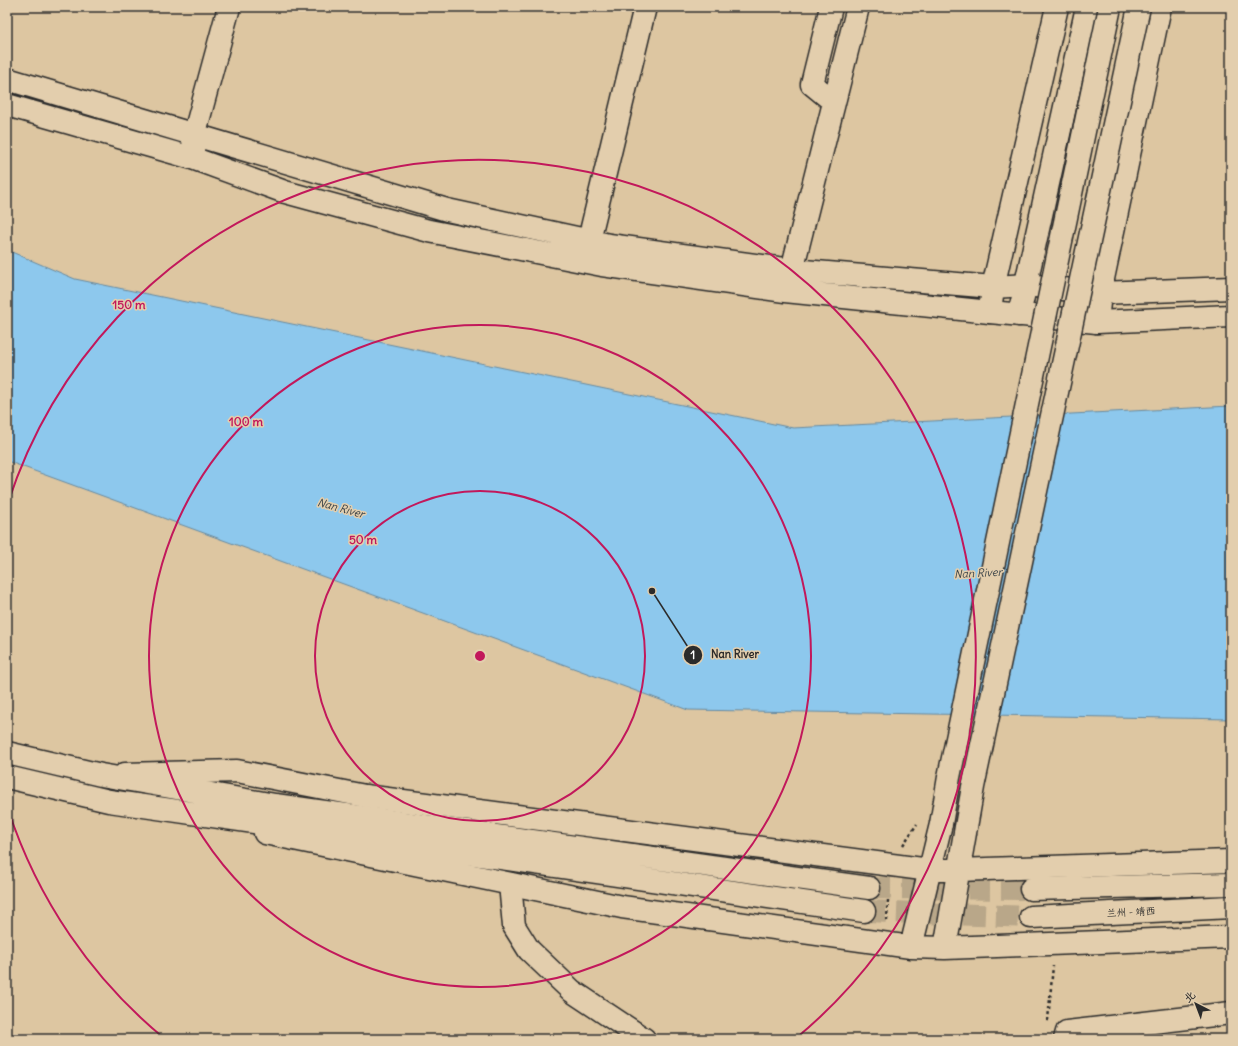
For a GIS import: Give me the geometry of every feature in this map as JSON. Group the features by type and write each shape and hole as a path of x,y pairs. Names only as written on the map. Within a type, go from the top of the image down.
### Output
{"main road":[{"path":"192,158 194,136 229,7"},
{"path":"589,240 645,7"},
{"path":"831,7 812,84 834,102"},
{"path":"792,270 858,7"},
{"path":"990,312 994,287 1057,7"},
{"path":"1019,315 1088,7"},
{"path":"911,948 941,824 950,770 1110,7"},
{"path":"945,948 973,787 1139,7"},
{"path":"1097,322 1100,292 1160,7"},
{"path":"7,79 194,136 447,210 609,245 792,270 994,287 1026,285 1100,292 1231,288"},
{"path":"7,105 192,158 285,192 429,231 602,265 785,291 1097,322 1231,316"},
{"path":"7,753 101,775 275,804 869,888"},
{"path":"101,775 238,772 365,796 930,870 1231,861"},
{"path":"7,777 109,800 622,907 911,948 1231,937"},
{"path":"109,800 864,911"},
{"path":"510,884 514,926 529,950 572,991 644,1039"},
{"path":"1031,889 1231,884"},
{"name":"兰州 - 靖西","path":"1031,916 1231,907"},
{"path":"1066,1035 1231,1013"}],"path":[{"path":"1055,943 1048,1020 1066,1035"}],"water":[{"path":"7,250 75,279 793,428 1231,406 1231,719 688,710 7,461"}],"tunnel":[{"path":"869,888 1031,889"},
{"path":"864,911 1031,917"}],"place":[{"name":"Nan River","path":"652,591"}]}
